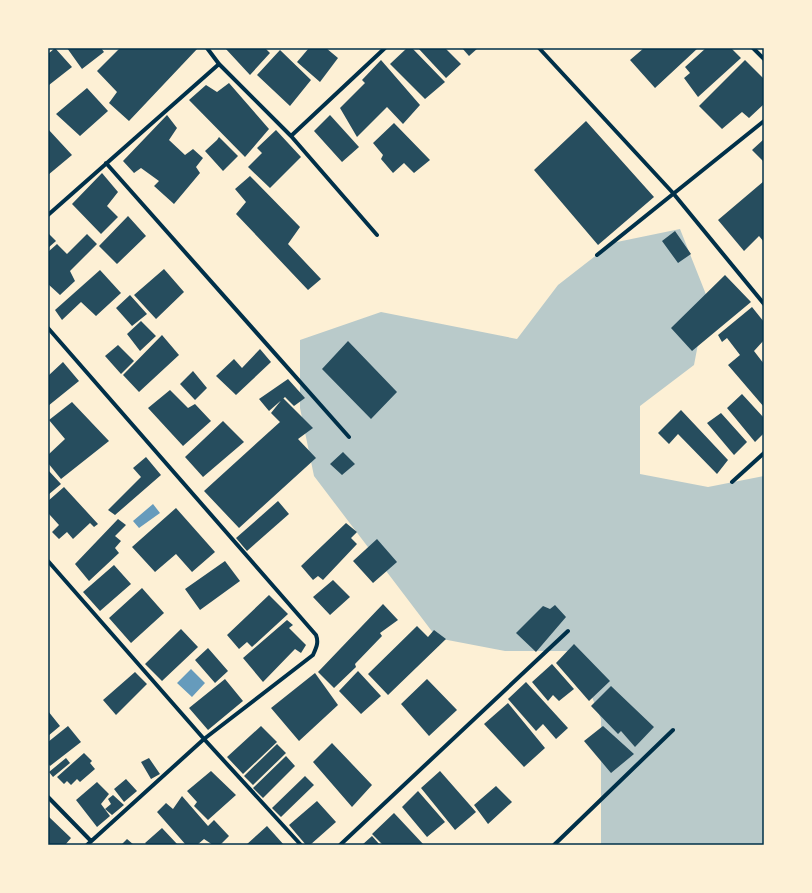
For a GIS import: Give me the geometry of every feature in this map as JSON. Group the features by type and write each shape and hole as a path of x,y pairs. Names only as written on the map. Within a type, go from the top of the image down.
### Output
{"street":[{"path":"207,48 219,64 291,136 377,235"},
{"path":"291,136 385,48"},
{"path":"539,48 672,193 764,304"},
{"path":"753,48 764,59"},
{"path":"48,215 219,64"},
{"path":"597,255 672,193 764,121"},
{"path":"106,163 349,437"},
{"path":"48,328 316,635 318,640 313,655 204,739 87,845"},
{"path":"732,482 764,453"},
{"path":"48,561 204,739 301,845"},
{"path":"340,845 568,631"},
{"path":"554,845 672,730"},
{"path":"48,797 91,841"}],"shaded area":[{"path":"680,229 707,297 694,365 640,406 640,474 708,487 764,476 764,845 601,845 601,719 573,651 505,651 437,638 314,476 300,408 300,340 381,312 517,339 558,285 612,243"}],"water":[{"path":"153,504 160,513 139,528 133,521"},
{"path":"191,669 205,683 192,697 177,683"}],"building":[{"path":"55,48 72,67 49,85 48,54"},
{"path":"67,48 101,48 104,52 82,69"},
{"path":"120,48 198,48 129,121 109,103 117,92 97,71"},
{"path":"225,48 265,48 270,53 250,75"},
{"path":"309,48 326,48 338,58 320,82 297,62"},
{"path":"407,48 412,48 445,82 425,99 390,64"},
{"path":"418,48 445,48 461,64 446,78"},
{"path":"462,48 478,48 469,56"},
{"path":"644,48 698,48 655,88 630,60"},
{"path":"706,48 731,48 741,58 698,97 684,78 690,73 685,67"},
{"path":"280,50 311,80 290,106 257,75"},
{"path":"381,60 420,105 403,124 387,107 357,137 340,108 365,83 362,80"},
{"path":"745,60 764,79 764,104 749,118 742,112 722,129 699,106"},
{"path":"229,83 269,129 245,157 189,100 206,85 217,92"},
{"path":"87,88 108,111 80,136 56,114"},
{"path":"167,115 177,128 169,140 185,155 193,149 203,158 196,167 200,173 174,204 154,186 159,181 141,168 134,173 123,161"},
{"path":"330,115 359,147 342,162 314,131"},
{"path":"586,121 654,197 598,245 534,170"},
{"path":"394,123 430,160 414,173 404,163 393,173 381,159 383,155 373,143"},
{"path":"48,129 72,155 48,175"},
{"path":"276,130 301,157 270,188 248,167 262,153 257,148"},
{"path":"219,137 238,156 223,171 205,151"},
{"path":"764,139 764,162 752,150"},
{"path":"102,173 118,192 107,206 118,217 101,234 72,204"},
{"path":"250,176 300,227 288,244 321,279 308,290 236,214 246,202 235,189"},
{"path":"764,181 764,242 759,236 744,251 718,220"},
{"path":"128,216 146,236 117,264 99,246"},
{"path":"675,231 691,254 678,263 662,241"},
{"path":"48,233 56,241 48,248"},
{"path":"87,234 97,244 70,271 75,281 60,295 48,284 48,252 57,244 67,254"},
{"path":"164,269 184,292 156,319 134,295"},
{"path":"100,270 121,293 96,316 81,302 62,320 55,310"},
{"path":"725,275 751,302 692,351 671,328"},
{"path":"130,295 147,314 132,326 116,308"},
{"path":"752,307 764,322 764,340 754,351 764,364 764,407 728,365 740,355 727,338 722,342 718,335"},
{"path":"141,321 156,336 140,351 127,334"},
{"path":"162,335 179,355 139,392 123,375"},
{"path":"348,341 397,392 371,419 322,369"},
{"path":"118,345 134,361 121,374 105,356"},
{"path":"260,349 271,362 236,395 216,376 234,359 242,368"},
{"path":"63,362 79,381 48,406 48,376"},
{"path":"193,371 207,388 195,400 180,384"},
{"path":"288,379 305,398 294,406 285,397 269,411 259,399"},
{"path":"170,390 188,408 195,404 211,421 183,446 148,408"},
{"path":"742,394 764,418 764,433 755,442 727,408"},
{"path":"283,398 313,428 298,439 316,458 239,528 204,491 280,422 271,413"},
{"path":"72,402 109,441 61,479 48,463 48,455 65,439 49,420"},
{"path":"681,410 728,460 717,474 678,434 669,444 658,433"},
{"path":"721,413 747,442 734,455 707,423"},
{"path":"223,421 244,442 203,477 185,457"},
{"path":"343,452 355,464 342,475 330,464"},
{"path":"146,457 161,475 115,515 108,510 141,477 133,468"},
{"path":"48,470 61,484 48,495"},
{"path":"64,487 98,524 94,527 90,523 73,539 67,532 59,539 52,532 59,525 49,514 48,515 48,501"},
{"path":"278,501 289,514 247,551 236,538"},
{"path":"176,508 215,552 192,572 176,554 155,572 132,547"},
{"path":"118,519 126,525 115,536 121,541 115,548 119,553 89,581 75,564"},
{"path":"346,523 357,532 351,538 357,544 323,580 318,576 313,580 301,566"},
{"path":"377,539 397,562 373,583 353,561"},
{"path":"225,561 240,581 200,610 185,589"},
{"path":"114,565 131,584 100,611 83,592"},
{"path":"333,580 350,597 330,615 313,597"},
{"path":"142,588 164,613 131,643 109,618"},
{"path":"269,595 288,614 252,647 247,642 239,649 227,635"},
{"path":"383,604 398,620 380,633 382,636 355,664 356,667 334,688 318,672"},
{"path":"555,605 566,617 536,652 516,633 543,606 550,609"},
{"path":"287,620 293,625 289,628 306,645 301,653 295,649 263,682 243,658"},
{"path":"417,626 428,637 434,630 446,639 388,695 368,674"},
{"path":"181,629 198,647 162,681 145,664"},
{"path":"574,644 610,681 589,701 556,663"},
{"path":"208,648 228,671 215,683 195,660"},
{"path":"552,664 574,689 559,701 553,695 548,701 532,682"},
{"path":"358,671 381,696 361,714 339,691"},
{"path":"135,672 147,684 116,715 103,700"},
{"path":"315,673 338,705 299,741 271,708"},
{"path":"225,679 243,701 208,730 189,708"},
{"path":"427,679 457,710 429,736 401,704"},
{"path":"526,682 568,728 556,739 543,724 536,731 508,699"},
{"path":"611,686 654,727 635,747 621,731 618,734 591,706"},
{"path":"508,703 545,748 524,767 484,724"},
{"path":"48,711 60,726 48,736"},
{"path":"68,726 81,742 50,766 48,763 48,742"},
{"path":"261,726 277,742 243,774 227,757"},
{"path":"603,726 634,754 611,773 584,741"},
{"path":"332,743 372,785 352,807 313,762"},
{"path":"277,744 286,753 253,785 244,776"},
{"path":"84,753 92,761 90,763 95,769 80,782 77,779 71,785 67,781 64,784 57,777"},
{"path":"286,756 295,766 263,798 253,788"},
{"path":"66,758 70,763 53,777 49,772"},
{"path":"149,758 160,774 151,779 141,762"},
{"path":"211,771 236,795 208,820 194,806 197,802 187,791"},
{"path":"440,771 476,812 455,830 421,788"},
{"path":"305,776 314,785 281,817 272,808"},
{"path":"126,779 137,791 124,802 114,789"},
{"path":"97,782 109,794 101,804 110,816 97,827 76,800"},
{"path":"496,786 512,802 488,824 474,805"},
{"path":"418,791 445,822 427,837 402,807"},
{"path":"113,795 124,805 112,815 105,809 111,804 108,799"},
{"path":"182,796 208,826 214,820 229,836 220,845 213,845 204,839 197,845 186,845 157,812 166,803 173,809"},
{"path":"317,801 336,822 310,845 306,845 289,825"},
{"path":"394,813 424,845 383,845 372,834"},
{"path":"48,816 71,838 65,845 48,845"},
{"path":"267,826 284,845 246,845"},
{"path":"162,828 178,845 147,845 145,843"},
{"path":"372,836 380,845 362,845"},
{"path":"127,839 134,845 121,845"}]}
